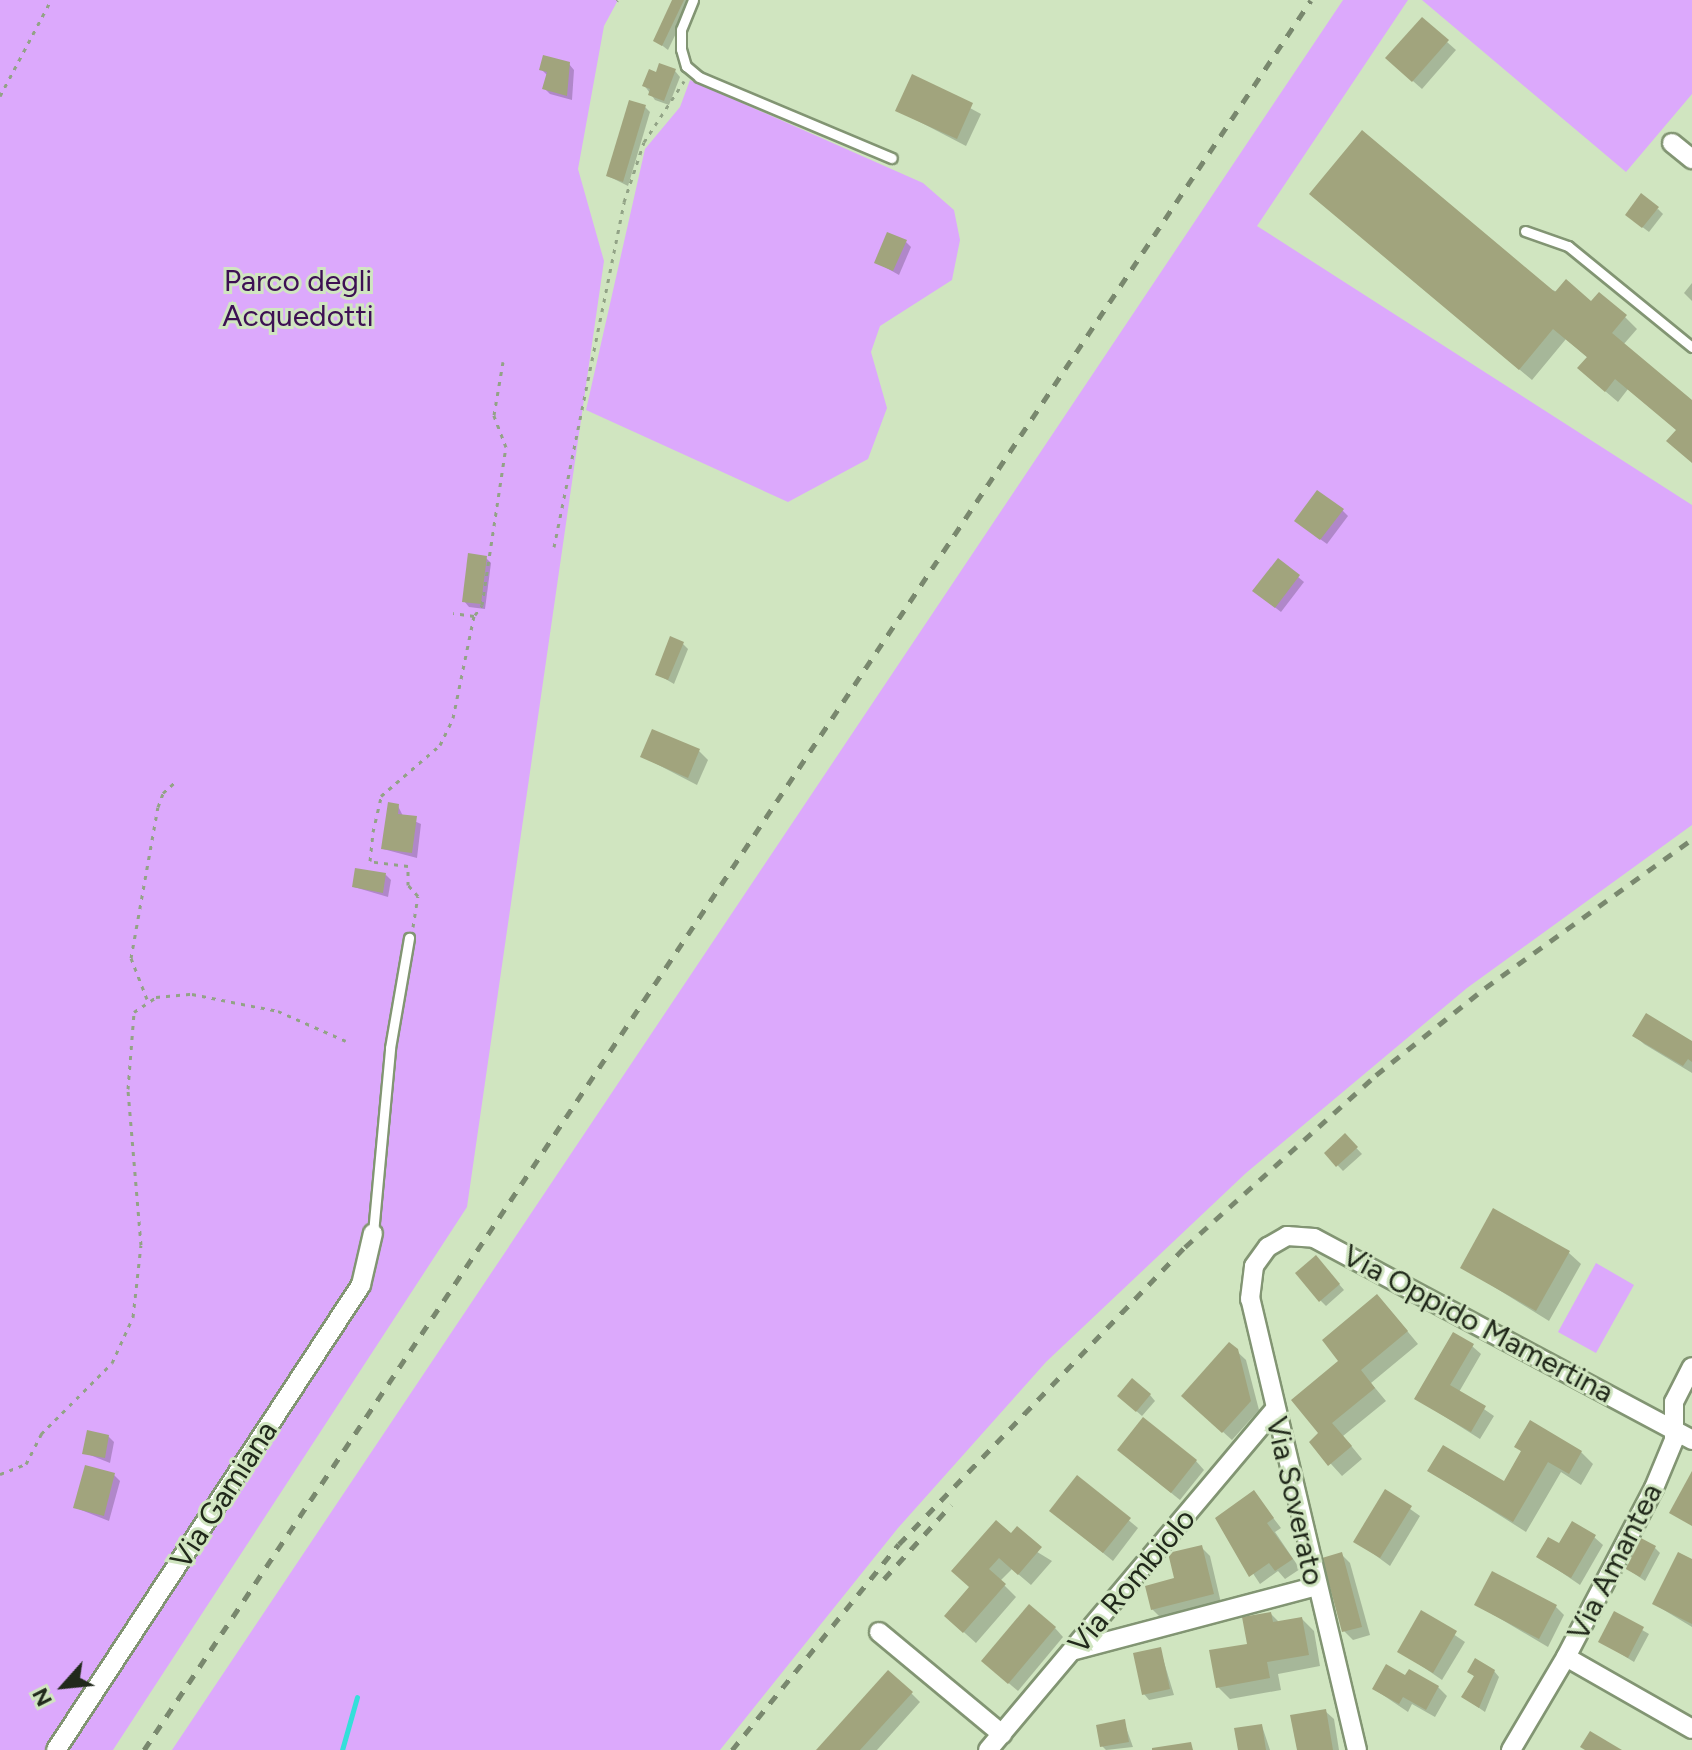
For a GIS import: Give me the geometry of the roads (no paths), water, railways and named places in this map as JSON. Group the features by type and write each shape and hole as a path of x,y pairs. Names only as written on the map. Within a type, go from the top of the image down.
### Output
{"street":[{"path":"1672,143 1692,159"},
{"name":"Via Gamiana","path":"56,1750 361,1285 373,1233"},
{"name":"Via Oppido Mamertina","path":"1263,1252 1287,1236 1314,1238 1692,1440"},
{"name":"Via Soverato","path":"1263,1252 1249,1291 1314,1587 1357,1750"},
{"name":"Via Amantea","path":"1511,1750 1566,1657 1650,1497 1675,1430 1674,1402 1692,1367"},
{"name":"Via Rombiolo","path":"988,1750 1274,1410"},
{"path":"1075,1650 1314,1587"},
{"path":"879,1632 1002,1734"},
{"path":"1566,1657 1692,1729"}],"lane":[{"path":"693,0 681,30 686,66 699,77 892,158"},
{"path":"1525,231 1568,246 1692,347"},
{"path":"373,1233 390,1048 409,938"}],"waterway":[{"path":"342,1750 357,1697"}],"railway":[{"path":"144,1750 1311,0"},
{"path":"732,1750 899,1544 1185,1247 1376,1075 1485,988 1692,839"},
{"path":"884,1579 951,1505"}],"park label":[{"name":"Parco degli Acquedotti","path":"298,298"}]}
